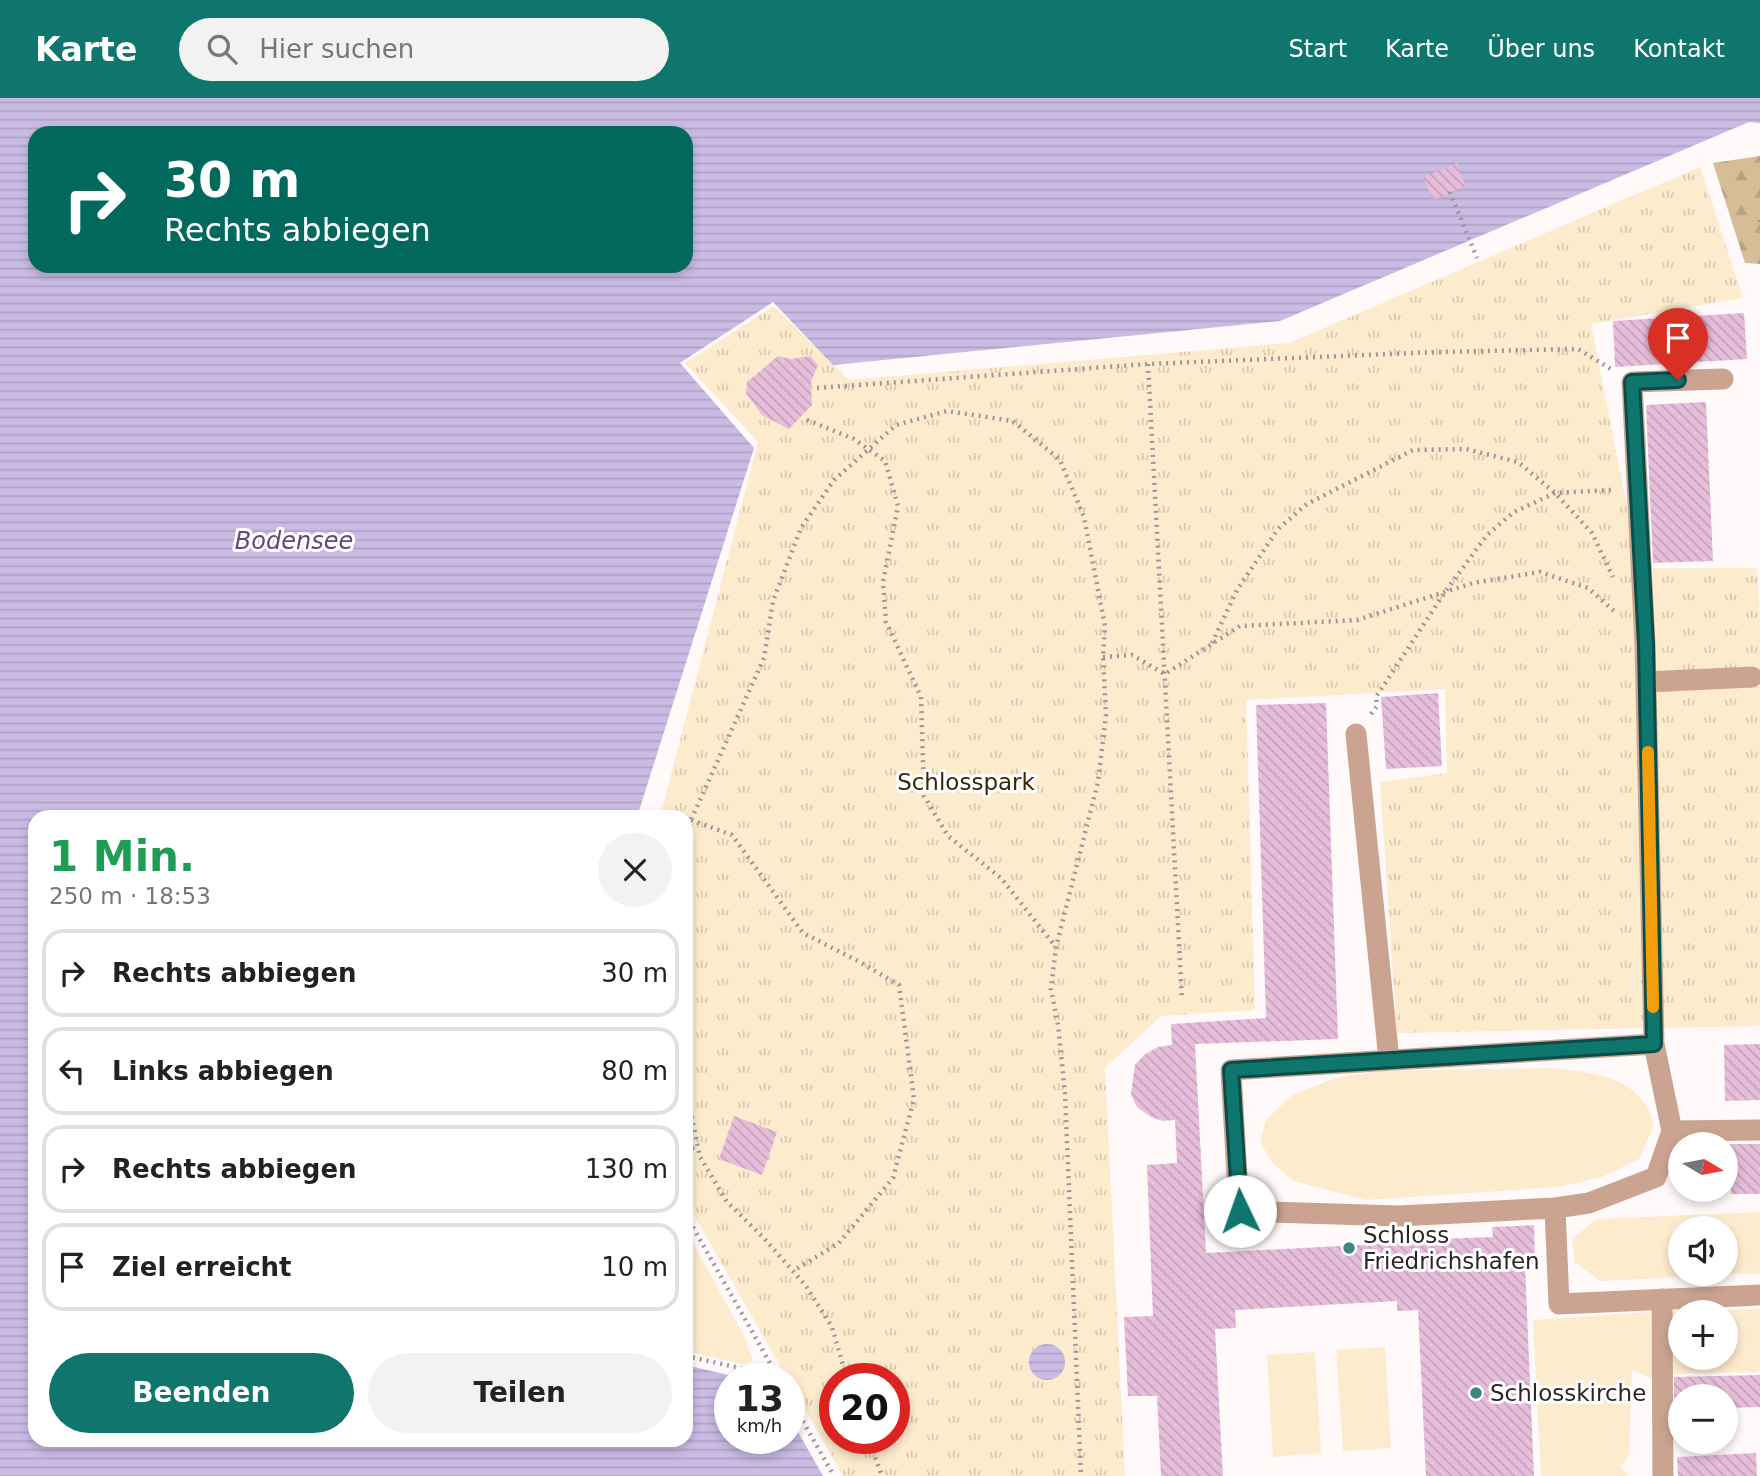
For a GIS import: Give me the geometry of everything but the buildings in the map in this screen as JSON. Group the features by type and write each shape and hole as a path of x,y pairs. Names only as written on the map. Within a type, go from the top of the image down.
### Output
{"lane":[{"path":"1654,1044 1231,1070 1240,1211 1399,1216 1555,1208 1589,1203 1656,1177 1672,1131 1654,1044 1646,644 1632,382 1723,379"},
{"path":"1646,682 1752,677"},
{"path":"1356,734 1389,1060"},
{"path":"1672,1131 1760,1130"},
{"path":"1555,1208 1559,1304 1760,1294"},
{"path":"1662,1299 1663,1476"}],"path":[{"path":"1450,192 1477,258"},
{"path":"1760,220 1760,227"},
{"path":"817,388 1148,364 1578,349 1632,382"},
{"path":"1148,364 1182,1000"},
{"path":"693,816 764,658 773,601 801,528 834,480 896,425 947,411 1013,421 1060,460 1084,517 1105,626 1103,657 1106,715 1098,782 1056,947 1051,989 1058,1025 1065,1094 1081,1476"},
{"path":"807,421 854,439 885,461 898,506 883,582 886,622 921,697 924,796 948,836 1002,878 1056,947"},
{"path":"1211,643 1237,590 1278,529 1307,504 1413,450 1466,449 1518,461 1555,493 1592,533 1616,588"},
{"path":"1356,734 1377,706 1376,697 1445,592 1487,535 1514,512 1555,493 1637,489"},
{"path":"1165,674 1240,626 1357,620 1473,583 1540,572 1588,588 1626,621 1646,644"},
{"path":"1103,657 1132,655 1165,674"},
{"path":"693,821 732,835 803,933 899,985 914,1100 893,1178 839,1243 793,1271"},
{"path":"693,1122 700,1157 727,1202 763,1237 806,1286 832,1327 843,1363"},
{"path":"693,1148 698,1145"},
{"path":"693,1227 770,1363"},
{"path":"693,1358 717,1363"},
{"path":"805,1425 834,1476"},
{"path":"874,1454 882,1476"}],"green space":[{"path":"1760,156 1760,264 1745,263 1713,163"},
{"name":"Schlosspark","path":"1700,167 1743,298 1591,324 1639,568 1757,568 1760,619 1760,1026 1397,1033 1380,782 1447,773 1445,689 1246,700 1255,1010 1161,1016 1105,1068 1125,1476 843,1476 830,1454 910,1454 910,1363 819,1363 819,1434 805,1409 805,1363 778,1363 693,1213 693,810 662,810 758,442 685,363 774,306 849,380 1289,343"},
{"path":"1552,1068 1604,1076 1628,1087 1638,1095 1647,1107 1654,1126 1639,1159 1602,1177 1558,1187 1366,1200 1294,1181 1273,1164 1260,1142 1266,1120 1291,1096 1335,1078 1380,1071"},
{"path":"1760,1212 1760,1273 1738,1274 1738,1216 1668,1216 1668,1278 1601,1281 1575,1263 1572,1239 1597,1219"},
{"path":"693,1242 743,1334 753,1361 738,1363 693,1353"},
{"path":"1760,1309 1760,1372 1669,1374 1669,1370 1738,1370 1738,1310"},
{"path":"1650,1312 1653,1379 1632,1370 1629,1455 1621,1467 1630,1476 1541,1476 1533,1320"},
{"path":"1385,1347 1391,1448 1343,1451 1336,1350"},
{"path":"1315,1352 1321,1453 1273,1457 1267,1355"}],"water":[{"name":"Bodensee","path":"0,98 1760,98 1760,123 1749,122 1280,321 833,365 773,302 680,363 754,448 639,810 28,810 28,1447 693,1447 693,1367 714,1372 714,1454 805,1454 805,1444 823,1476 0,1476"},
{"path":"1047,1344 1060,1349 1065,1362 1060,1375 1047,1380 1034,1375 1029,1362 1034,1349"}],"slow traffic":[{"path":"1648,752 1653,1007"}],"place":[{"name":"Schloss Friedrichshafen","path":"1349,1248"},
{"name":"Schlosskirche","path":"1476,1393"}],"route":[{"path":"1240,1211 1231,1070 1654,1044 1646,644 1632,382 1678,380"}]}
